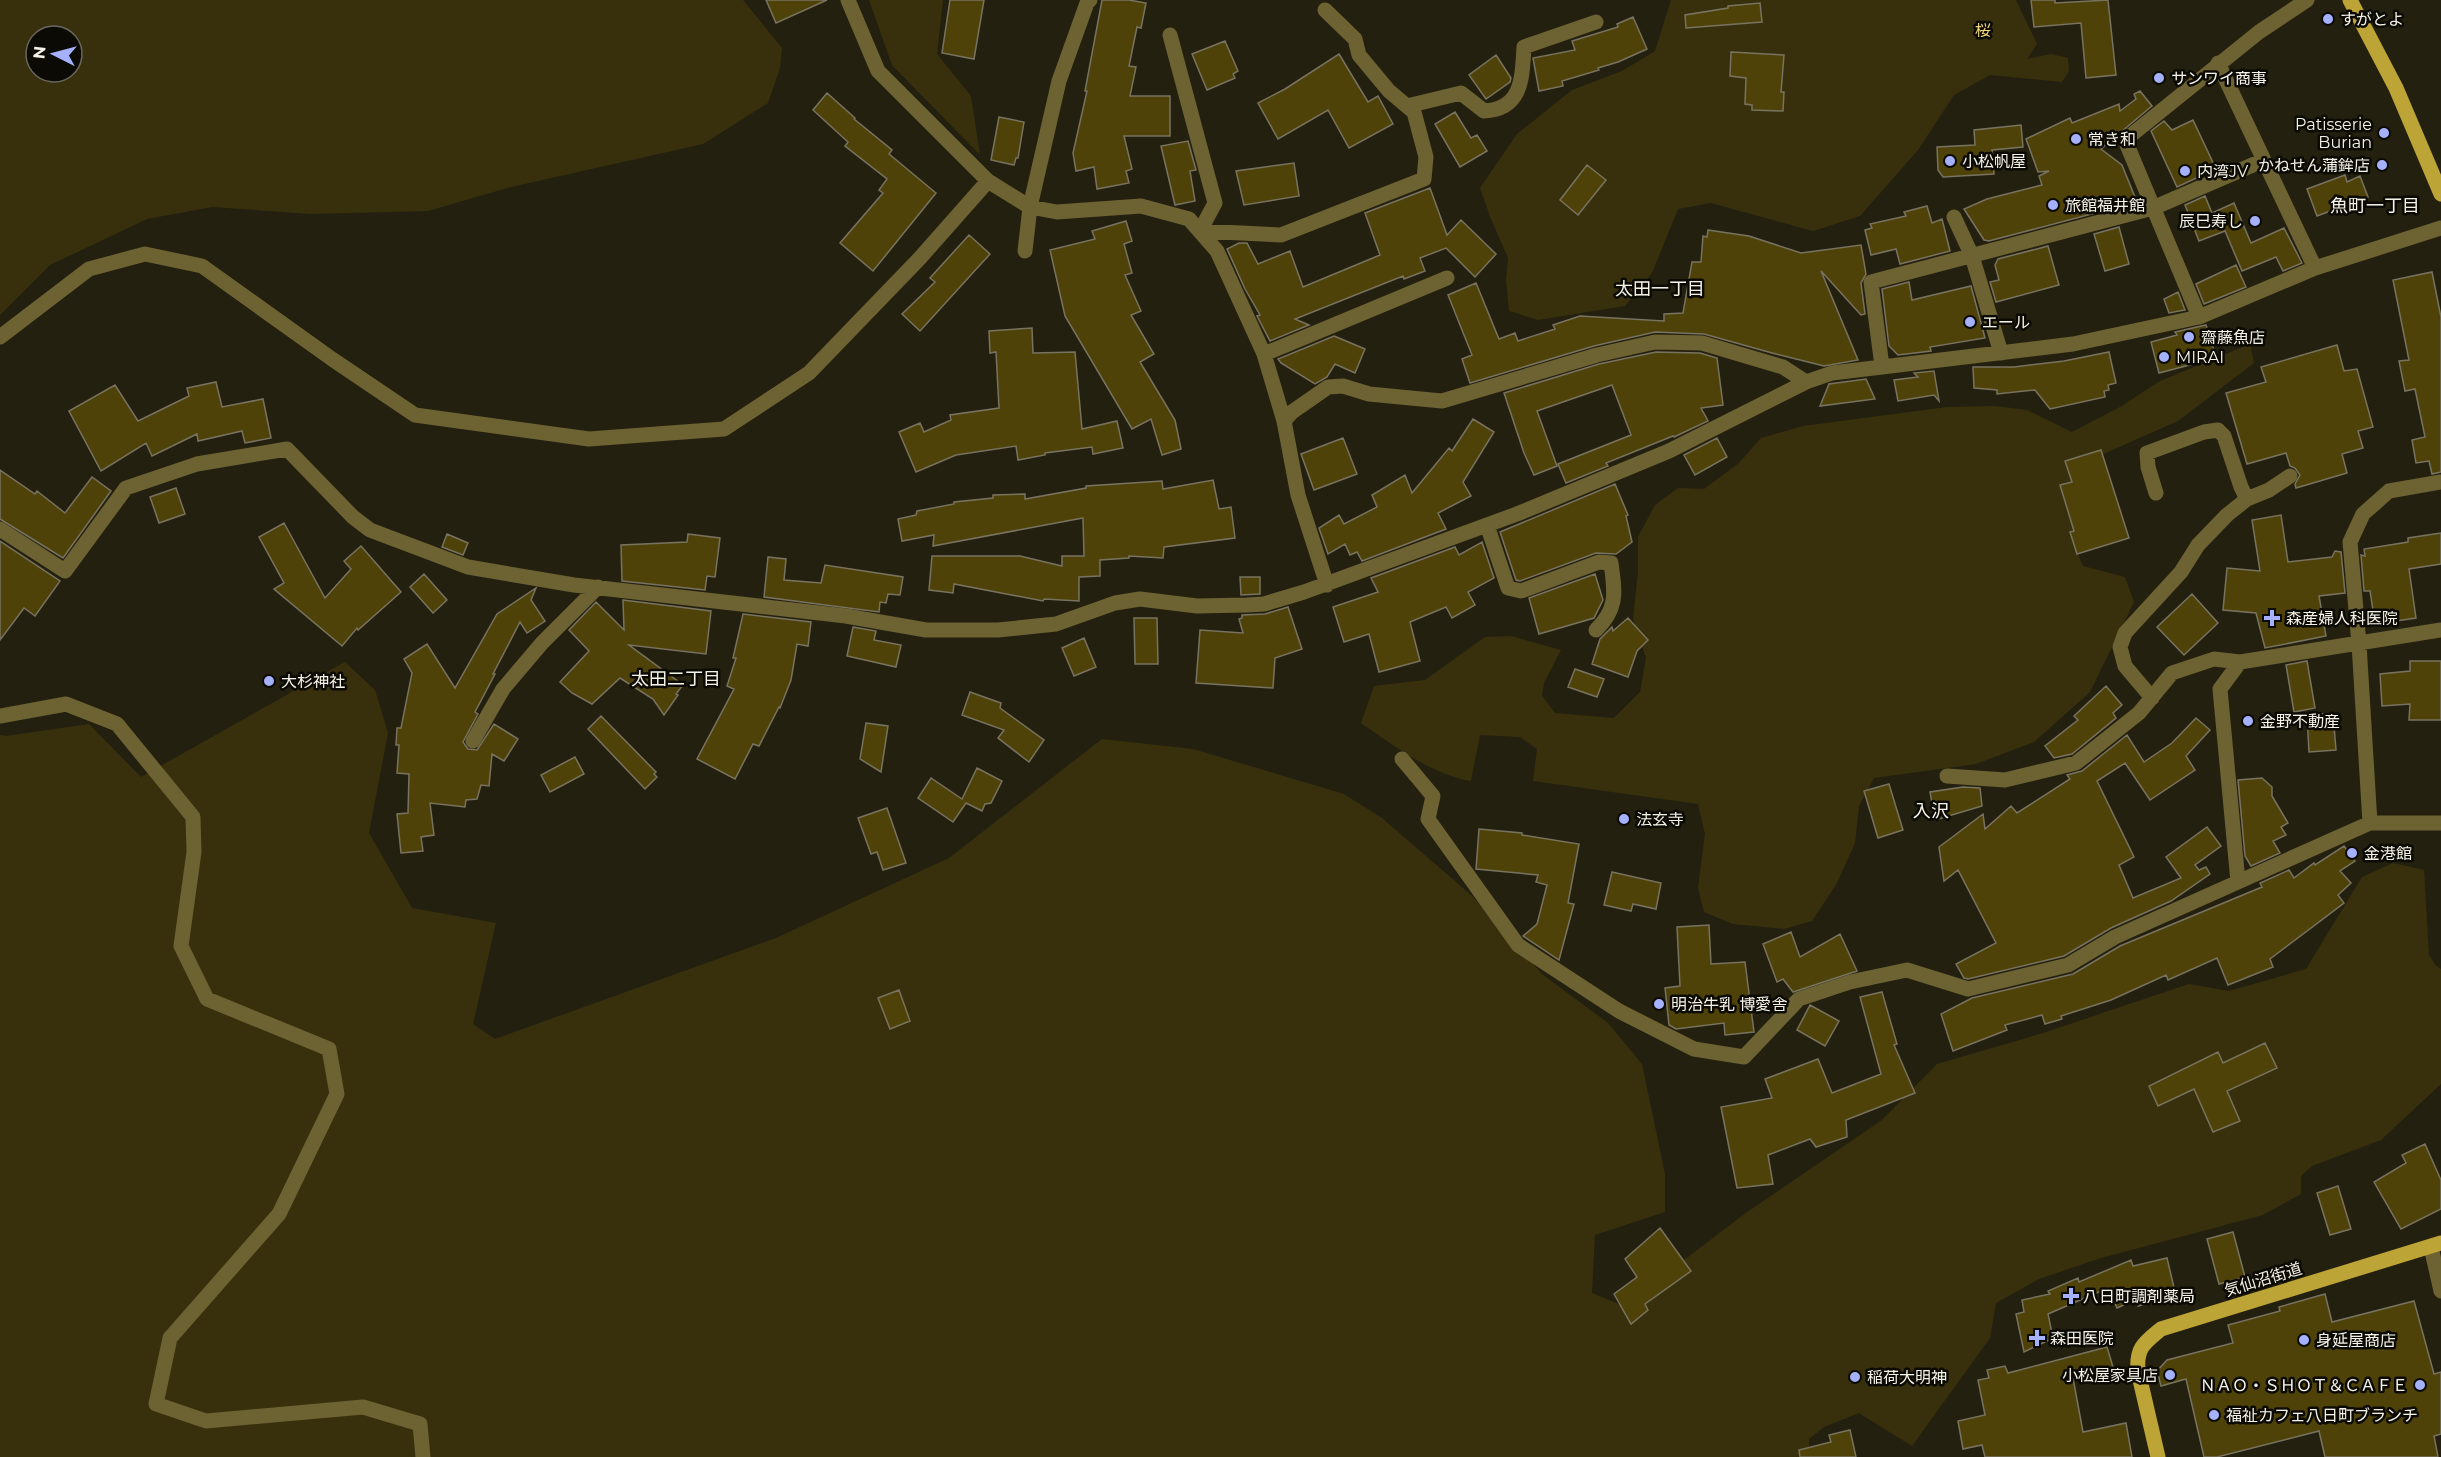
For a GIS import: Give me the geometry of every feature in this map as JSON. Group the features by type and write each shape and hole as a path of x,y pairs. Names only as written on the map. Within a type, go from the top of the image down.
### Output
{"main road":[{"path":"2350,0 2396,88 2441,194"},
{"name":"気仙沼街道","path":"2158,1457 2138,1371 2137,1356 2145,1342 2161,1329 2436,1245"}],"street":[{"path":"848,0 878,71 988,181 1030,207 1057,212 1141,206 1189,219 1217,251 1264,354 1284,421 1298,495 1328,585"},
{"path":"1025,251 1030,207 1059,81 1090,0"},
{"path":"2199,317 2125,140 2218,63 2307,0"},
{"path":"1200,231 1281,235 1424,180 1426,157 1414,112 1389,91 1359,55 1355,39 1325,10"},
{"path":"1407,106 1461,93 1484,111 1495,111 1515,97 1522,84 1524,47 1596,22"},
{"path":"1170,35 1215,203 1200,231"},
{"path":"2218,63 2315,268"},
{"path":"1882,366 1871,282 2153,208 2264,160"},
{"path":"0,337 89,269 145,254 202,266 332,359 416,415 590,440 724,429 809,373 920,258 988,181"},
{"path":"1954,217 1972,256 2001,353"},
{"path":"0,529 65,571 126,488 196,464 287,449 353,517 370,530 468,567 598,587 846,616 926,630 974,630 1056,624 1115,603 1140,599 1197,606 1264,604 1328,585 1487,525 1669,451 1806,382 1832,373 2073,344 2199,317 2315,268 2441,228"},
{"path":"1264,354 1447,278"},
{"path":"1284,421 1292,412 1328,387 1343,386 1368,394 1442,401 1597,355 1655,342 1702,343 1783,367 1806,382"},
{"path":"2156,493 2148,467 2147,453 2204,432 2218,430 2224,436 2247,499"},
{"path":"2152,698 2125,666 2120,647 2125,633 2181,572 2198,545 2227,515 2247,499 2269,490 2290,476"},
{"path":"2370,823 2350,542 2363,514 2389,491 2441,482"},
{"path":"1487,525 1508,588 1521,591 1599,562 1611,563 1614,604 1607,618 1596,630"},
{"path":"473,741 503,689 542,642 598,587"},
{"path":"1947,776 2005,780 2076,763 2139,713 2172,673 2214,659 2240,662 2441,630"},
{"path":"2238,882 2220,689 2240,662"},
{"path":"0,716 66,704 117,724 193,817 194,852 181,946 207,999 329,1049 337,1094 279,1214 170,1338 156,1404 206,1421 363,1407 420,1424 423,1457"},
{"path":"1402,759 1433,796 1428,819 1518,945 1619,1011 1694,1049 1744,1056 1799,999 1850,982 1907,970 1968,989 2068,965 2115,937 2370,823 2441,824"},
{"path":"2436,1245 2441,1291"}],"green space":[{"path":"0,0 743,0 782,48 780,68 768,103 703,144 511,187 428,211 311,214 212,207 147,219 50,265 0,315"},
{"path":"869,0 943,0 937,54 971,96 980,155 892,65"},
{"name":"桜","path":"1671,0 2016,0 2037,44 2027,59 2051,54 2068,58 2069,71 2062,82 1990,75 1954,95 1918,150 1860,216 1813,231 1711,203 1678,209 1652,273 1625,306 1538,320 1509,311 1506,279 1508,258 1480,188 1517,134 1572,90 1622,71 1655,51"},
{"path":"2250,344 2254,363 2178,421 2092,459 2071,495 2075,548 2083,566 2125,577 2134,602 2090,692 2034,742 1976,764 1874,778 1859,806 1855,843 1837,883 1812,921 1784,929 1733,924 1704,912 1698,888 1705,834 1698,804 1533,781 1537,749 1520,737 1480,735 1471,781 1427,766 1361,723 1374,686 1425,680 1485,637 1511,636 1561,650 1544,683 1542,696 1555,713 1614,718 1640,692 1646,658 1633,619 1638,572 1638,537 1655,505 1678,488 1704,489 1739,463 1761,438 1803,426 1947,407 1995,406 2027,410 2072,432 2120,407 2160,381"},
{"path":"345,662 375,690 388,733 369,833 412,908 496,923 473,1024 495,1039 776,938 949,858 1102,739 1193,749 1344,794 1382,818 1471,895 1542,974 1608,1023 1642,1064 1665,1174 1665,1212 1595,1235 1592,1293 1624,1306 1743,1215 1882,1120 1937,1064 2043,1033 2189,984 2229,991 2306,969 2362,877 2393,863 2424,870 2429,955 2436,966 2441,969 2441,1084 2381,1140 2312,1166 2301,1176 2301,1194 2263,1215 2101,1258 2039,1279 1996,1303 1990,1338 1912,1446 1859,1413 1824,1427 1809,1439 1809,1457 0,1457 0,735 89,724 141,777"}],"building":[{"path":"766,0 827,0 776,23"},
{"path":"950,0 984,0 974,59 942,53"},
{"path":"1102,0 1129,0 1146,3 1141,28 1137,27 1129,66 1136,67 1130,96 1170,96 1170,136 1124,136 1132,169 1126,171 1129,183 1097,189 1094,167 1076,171 1073,153 1087,91 1085,91"},
{"path":"2031,0 2055,0 2055,3 2108,0 2116,75 2086,78 2081,23 2034,27"},
{"path":"1760,3 1762,22 1686,28 1685,15 1728,8 1728,6"},
{"path":"1633,17 1647,49 1598,68 1599,70 1562,81 1563,86 1539,91 1533,58 1575,50 1572,41 1618,27 1617,24"},
{"path":"1225,41 1238,71 1233,74 1235,78 1207,90 1192,54"},
{"path":"1731,52 1784,55 1781,92 1784,92 1783,111 1752,110 1752,105 1745,104 1746,78 1730,76"},
{"path":"1339,54 1368,102 1378,96 1393,124 1349,148 1328,110 1278,139 1258,103 1285,89"},
{"path":"1496,55 1511,78 1510,82 1486,99 1469,75"},
{"path":"2140,91 2152,106 2101,149 2122,165 2137,202 1989,241 1984,240 1964,209 1987,199 2042,185 2039,176 2049,171 2038,172 2026,139 2070,118 2072,123 2119,104 2120,111 2136,99 2134,94"},
{"path":"827,93 892,150 889,154 936,193 873,271 840,243 883,193 879,190 887,179 845,146 848,142 813,110"},
{"path":"1455,112 1471,138 1477,135 1487,151 1460,167 1435,124"},
{"path":"999,117 1024,122 1018,158 1014,165 991,160"},
{"path":"2193,120 2216,169 2177,187 2151,131 2164,121 2172,130"},
{"path":"2021,125 2023,147 1992,150 1994,174 1943,177 1938,170 1937,147 1975,145 1974,130"},
{"path":"1188,141 1196,170 1190,171 1195,201 1175,205 1161,146"},
{"path":"1294,163 1299,196 1244,205 1236,171"},
{"path":"1587,165 1606,180 1578,215 1560,200"},
{"path":"2345,175 2347,182 2360,176 2368,197 2317,216 2307,189"},
{"path":"1430,188 1447,235 1461,220 1496,254 1475,277 1446,248 1420,258 1425,271 1404,279 1403,276 1295,319 1309,325 1270,341 1257,316 1260,315 1227,249 1239,243 1247,243 1258,264 1290,251 1303,287 1380,255 1365,213"},
{"path":"2205,196 2212,213 2234,203 2251,243 2284,228 2302,263 2283,271 2276,257 2242,271 2225,231 2199,241 2185,205"},
{"path":"1927,206 1932,223 1942,219 1950,251 1900,264 1896,249 1871,255 1865,230 1872,228 1870,224 1906,216 1904,212"},
{"path":"1126,221 1132,241 1124,244 1132,273 1125,275 1141,311 1131,315 1154,354 1140,362 1175,420 1181,449 1162,455 1151,419 1132,429 1065,316 1050,250 1095,239 1092,231"},
{"path":"2119,227 2129,264 2105,271 2094,234"},
{"path":"1708,230 1749,236 1801,253 1861,245 1866,274 1861,283 1865,314 1861,315 1821,271 1858,360 1824,366 1704,334 1655,332 1594,346 1470,383 1462,359 1472,355 1448,295 1476,283 1499,339 1515,333 1518,341 1555,329 1553,325 1580,316 1664,321 1664,314 1683,313 1692,262 1701,262 1703,236 1707,237"},
{"path":"969,235 990,254 920,331 902,314 935,282 930,278"},
{"path":"2048,246 2059,285 1996,302 1990,282 1999,280 1995,265 1998,259"},
{"path":"2236,265 2246,287 2204,304 2196,284"},
{"path":"2432,272 2441,317 2441,472 2432,474 2429,461 2416,463 2412,440 2425,437 2415,389 2405,391 2399,361 2409,360 2393,280"},
{"path":"1909,282 1912,300 1971,286 1985,338 1930,347 1931,351 1898,355 1889,346 1882,289"},
{"path":"2178,292 2185,310 2169,313 2164,299"},
{"path":"2206,325 2215,353 2200,357 2201,362 2159,373 2151,342 2177,335 2175,332"},
{"path":"1032,328 1033,353 1075,352 1082,429 1117,421 1123,448 1093,454 1092,447 1045,453 1045,455 1018,460 1016,446 956,455 916,472 899,432 920,423 924,432 951,420 950,415 999,408 996,352 990,353 989,331"},
{"path":"1334,336 1365,349 1355,373 1335,364 1327,377 1315,384 1278,359"},
{"path":"2337,345 2344,371 2357,369 2373,427 2358,431 2363,448 2342,454 2347,473 2296,488 2295,484 2300,475 2295,468 2290,466 2286,453 2247,464 2226,393 2266,382 2261,367"},
{"path":"1656,352 1700,353 1717,358 1723,405 1701,408 1708,421 1674,437 1606,463 1608,466 1566,483 1558,464 1631,435 1612,385 1537,411 1557,466 1534,475 1524,453 1504,393 1599,364"},
{"path":"2109,352 2116,383 2108,385 2109,390 2104,391 2105,397 2050,409 2035,390 1997,394 1997,390 1974,388 1973,367 2014,367 2064,361"},
{"path":"1934,371 1939,401 1934,395 1898,401 1894,380 1918,377 1914,373"},
{"path":"1866,379 1875,399 1820,406 1829,384"},
{"path":"216,382 222,407 263,399 271,438 245,443 242,431 198,441 197,434 152,456 146,443 101,471 69,411 115,385 138,421 189,396 187,388"},
{"path":"1473,419 1494,432 1463,482 1471,496 1438,513 1446,529 1362,561 1357,552 1350,555 1345,544 1328,554 1319,528 1339,515 1344,524 1377,507 1372,495 1405,475 1412,493 1449,448 1452,451"},
{"path":"1343,438 1357,474 1314,490 1301,454"},
{"path":"1717,438 1727,457 1695,475 1684,455"},
{"path":"2101,450 2129,538 2077,554 2070,532 2074,531 2060,485 2072,482 2065,461"},
{"path":"0,470 35,494 37,491 65,513 92,477 111,491 63,558 0,519"},
{"path":"1213,480 1219,509 1231,507 1235,538 1164,547 1163,558 1129,556 1129,558 1100,560 1100,576 1079,577 1079,601 1044,599 1043,601 954,584 953,593 929,590 932,556 1020,556 1062,566 1062,556 1084,556 1083,518 933,546 934,535 902,541 898,519 916,515 917,511 954,504 954,502 993,498 993,495 1025,494 1025,499 1086,488 1086,486 1162,481 1163,489"},
{"path":"1615,484 1628,515 1626,516 1632,542 1616,554 1596,553 1520,581 1516,580 1500,532"},
{"path":"176,488 185,514 159,523 150,497"},
{"path":"2281,515 2288,562 2332,557 2335,551 2341,552 2345,593 2319,596 2326,636 2265,648 2256,613 2223,610 2227,568 2260,571 2252,520"},
{"path":"284,523 325,598 351,569 344,561 361,546 401,592 358,630 357,628 342,646 274,589 284,583 259,537"},
{"path":"2441,533 2441,564 2409,569 2416,618 2375,624 2370,591 2364,591 2361,555 2365,556 2364,549 2408,542 2408,538"},
{"path":"447,534 468,543 463,555 442,547"},
{"path":"688,534 720,538 715,577 707,576 705,590 622,581 621,545 687,542"},
{"path":"0,541 60,581 35,616 24,608 0,640"},
{"path":"1482,542 1494,578 1468,592 1475,605 1452,618 1446,607 1410,622 1420,661 1379,672 1369,634 1344,642 1333,607 1378,592 1371,578 1455,547 1459,555"},
{"path":"768,557 786,559 784,580 821,583 825,565 903,577 900,595 888,594 886,603 880,602 879,612 764,597"},
{"path":"424,574 447,600 433,613 410,587"},
{"path":"1595,574 1603,600 1594,618 1539,634 1529,598"},
{"path":"1240,577 1260,577 1260,594 1241,595"},
{"path":"536,588 531,600 545,621 527,633 520,622 493,674 495,674 475,712 478,714 463,742 468,749 477,750 494,724 518,739 504,761 492,754 489,786 481,785 477,799 466,800 465,807 430,803 434,835 421,837 423,851 401,853 397,814 408,813 409,774 397,773 399,745 396,745 397,728 401,728 412,673 404,659 427,644 455,688 497,614"},
{"path":"2192,594 2218,623 2184,655 2157,627"},
{"path":"623,600 711,611 706,654 629,645 683,685 664,715 653,699 620,678 592,704 572,693 560,682 589,651 569,630 596,602 624,630"},
{"path":"1288,607 1302,649 1275,658 1273,688 1196,683 1200,630 1243,633 1239,619 1242,615 1265,614"},
{"path":"743,614 811,622 808,646 797,644 791,680 780,708 759,746 753,744 735,779 697,759 734,689 727,686 736,658 733,658"},
{"path":"1134,618 1157,618 1158,664 1135,664"},
{"path":"1628,618 1648,640 1637,651 1628,677 1592,664 1600,639 1612,627 1613,631"},
{"path":"853,627 876,631 874,640 901,645 896,667 847,656"},
{"path":"1084,638 1096,667 1074,676 1062,648"},
{"path":"2307,661 2315,708 2294,712 2286,665"},
{"path":"2410,661 2441,661 2441,720 2409,720 2410,704 2382,706 2380,674 2410,671"},
{"path":"1575,669 1604,679 1597,697 1568,687"},
{"path":"2106,686 2122,705 2113,713 2116,718 2072,754 2054,758 2045,746 2078,720 2074,716"},
{"path":"970,692 1001,703 1000,708 1044,740 1029,762 998,738 1004,730 962,715"},
{"path":"2333,713 2336,750 2309,752 2307,715"},
{"path":"601,716 656,772 654,774 657,777 645,789 588,729"},
{"path":"2196,718 2210,730 2186,756 2195,770 2150,800 2125,763 2097,781 2134,857 2119,865 2133,898 2181,878 2166,857 2207,827 2221,846 2195,865 2199,870 2206,867 2210,874 2171,901 2111,928 2064,956 1968,979 1964,978 1956,964 1996,943 1958,870 1944,881 1939,847 1983,814 1985,829 2011,806 2017,813 2070,779 2067,775 2082,771 2127,735 2144,762 2172,743"},
{"path":"866,723 888,726 881,772 860,759"},
{"path":"575,757 584,774 550,792 541,775"},
{"path":"977,768 1002,781 991,803 985,804 982,811 966,803 953,822 918,798 931,778 962,799"},
{"path":"2262,778 2272,787 2272,796 2288,823 2281,827 2286,835 2273,841 2280,853 2251,866 2245,856 2238,780"},
{"path":"1889,784 1903,830 1878,838 1864,791"},
{"path":"1963,787 1980,788 1982,806 1935,820 1930,792"},
{"path":"887,808 906,863 883,870 877,852 871,854 858,818"},
{"path":"1479,829 1522,833 1522,835 1579,844 1568,903 1574,904 1559,960 1523,936 1537,924 1547,885 1536,882 1538,875 1476,869"},
{"path":"2344,846 2355,861 2340,871 2351,883 2338,895 2344,903 2270,959 2273,967 2228,985 2217,958 2168,980 2166,975 2111,1000 2061,1016 2062,1019 2045,1024 2042,1015 2005,1025 2007,1030 1953,1051 1941,1014 1972,998 2073,974 2120,946 2262,887 2260,883 2289,870 2294,878 2314,863 2315,865"},
{"path":"1612,872 1661,883 1656,909 1633,904 1631,911 1604,905"},
{"path":"1709,925 1711,964 1745,962 1754,1032 1725,1035 1724,1023 1676,1029 1669,1025 1665,988 1680,986 1677,927"},
{"path":"1791,932 1800,957 1840,934 1857,971 1793,992 1783,979 1777,982 1763,944"},
{"path":"899,990 910,1021 890,1029 878,998"},
{"path":"1882,992 1897,1044 1894,1045 1915,1093 1846,1120 1847,1137 1816,1147 1810,1139 1768,1155 1773,1184 1737,1188 1721,1107 1772,1098 1765,1079 1818,1059 1832,1093 1881,1074 1860,997"},
{"path":"1810,1005 1839,1021 1825,1046 1797,1030"},
{"path":"2265,1043 2277,1068 2227,1091 2240,1121 2213,1132 2194,1089 2158,1106 2149,1086 2218,1052 2223,1063"},
{"path":"2425,1144 2441,1180 2441,1209 2401,1229 2374,1182 2406,1163 2402,1155"},
{"path":"2338,1186 2351,1229 2330,1235 2317,1193"},
{"path":"1660,1228 1691,1271 1645,1304 1648,1310 1631,1324 1614,1294 1637,1277 1625,1259"},
{"path":"2233,1232 2245,1277 2219,1284 2207,1239"},
{"path":"2167,1258 2176,1296 2138,1306 2135,1300 2117,1308 2108,1288 2048,1314 2053,1338 2024,1352 2016,1314 2024,1312 2022,1300 2050,1294 2048,1291 2078,1278 2079,1282 2131,1260 2133,1266"},
{"path":"2325,1294 2332,1322 2414,1301 2434,1374 2441,1372 2441,1434 2434,1436 2438,1457 2325,1457 2319,1431 2217,1457 2204,1457 2186,1379 2161,1386 2157,1371 2167,1360 2233,1343 2228,1325 2280,1311 2279,1307"},
{"path":"2107,1347 2113,1367 2073,1378 2083,1432 2126,1423 2132,1457 1985,1457 1982,1445 1963,1449 1958,1421 1985,1415 1978,1380 1989,1378 1987,1370 2005,1366 2008,1373"},
{"path":"1850,1430 1856,1457 1800,1457 1799,1450 1831,1442 1829,1435"}],"place":[{"name":"すがとよ","path":"2328,19"},
{"name":"サンワイ商事","path":"2159,78"},
{"name":"Patisserie Burian","path":"2384,133"},
{"name":"常き和","path":"2076,139"},
{"name":"小松帆屋","path":"1950,161"},
{"name":"かねせん蒲鉾店","path":"2382,165"},
{"name":"内湾JV","path":"2185,171"},
{"name":"旅館福井館","path":"2053,205"},
{"name":"辰巳寿し","path":"2255,221"},
{"name":"エール","path":"1970,322"},
{"name":"齋藤魚店","path":"2189,337"},
{"name":"MIRAI","path":"2164,357"},
{"name":"森産婦人科医院","path":"2272,618"},
{"name":"大杉神社","path":"269,681"},
{"name":"金野不動産","path":"2248,721"},
{"name":"法玄寺","path":"1624,819"},
{"name":"金港館","path":"2352,853"},
{"name":"明治牛乳 博愛舎","path":"1659,1004"},
{"name":"八日町調剤薬局","path":"2071,1296"},
{"name":"森田医院","path":"2037,1338"},
{"name":"身延屋商店","path":"2304,1340"},
{"name":"小松屋家具店","path":"2170,1375"},
{"name":"稲荷大明神","path":"1855,1377"},
{"name":"ＮＡＯ・ＳＨＯＴ＆ＣＡＦＥ","path":"2420,1385"},
{"name":"福祉カフェ八日町ブランチ","path":"2214,1415"}],"district":[{"name":"魚町一丁目","path":"2375,206"},
{"name":"太田一丁目","path":"1660,289"},
{"name":"太田二丁目","path":"676,679"},
{"name":"入沢","path":"1931,811"}]}
